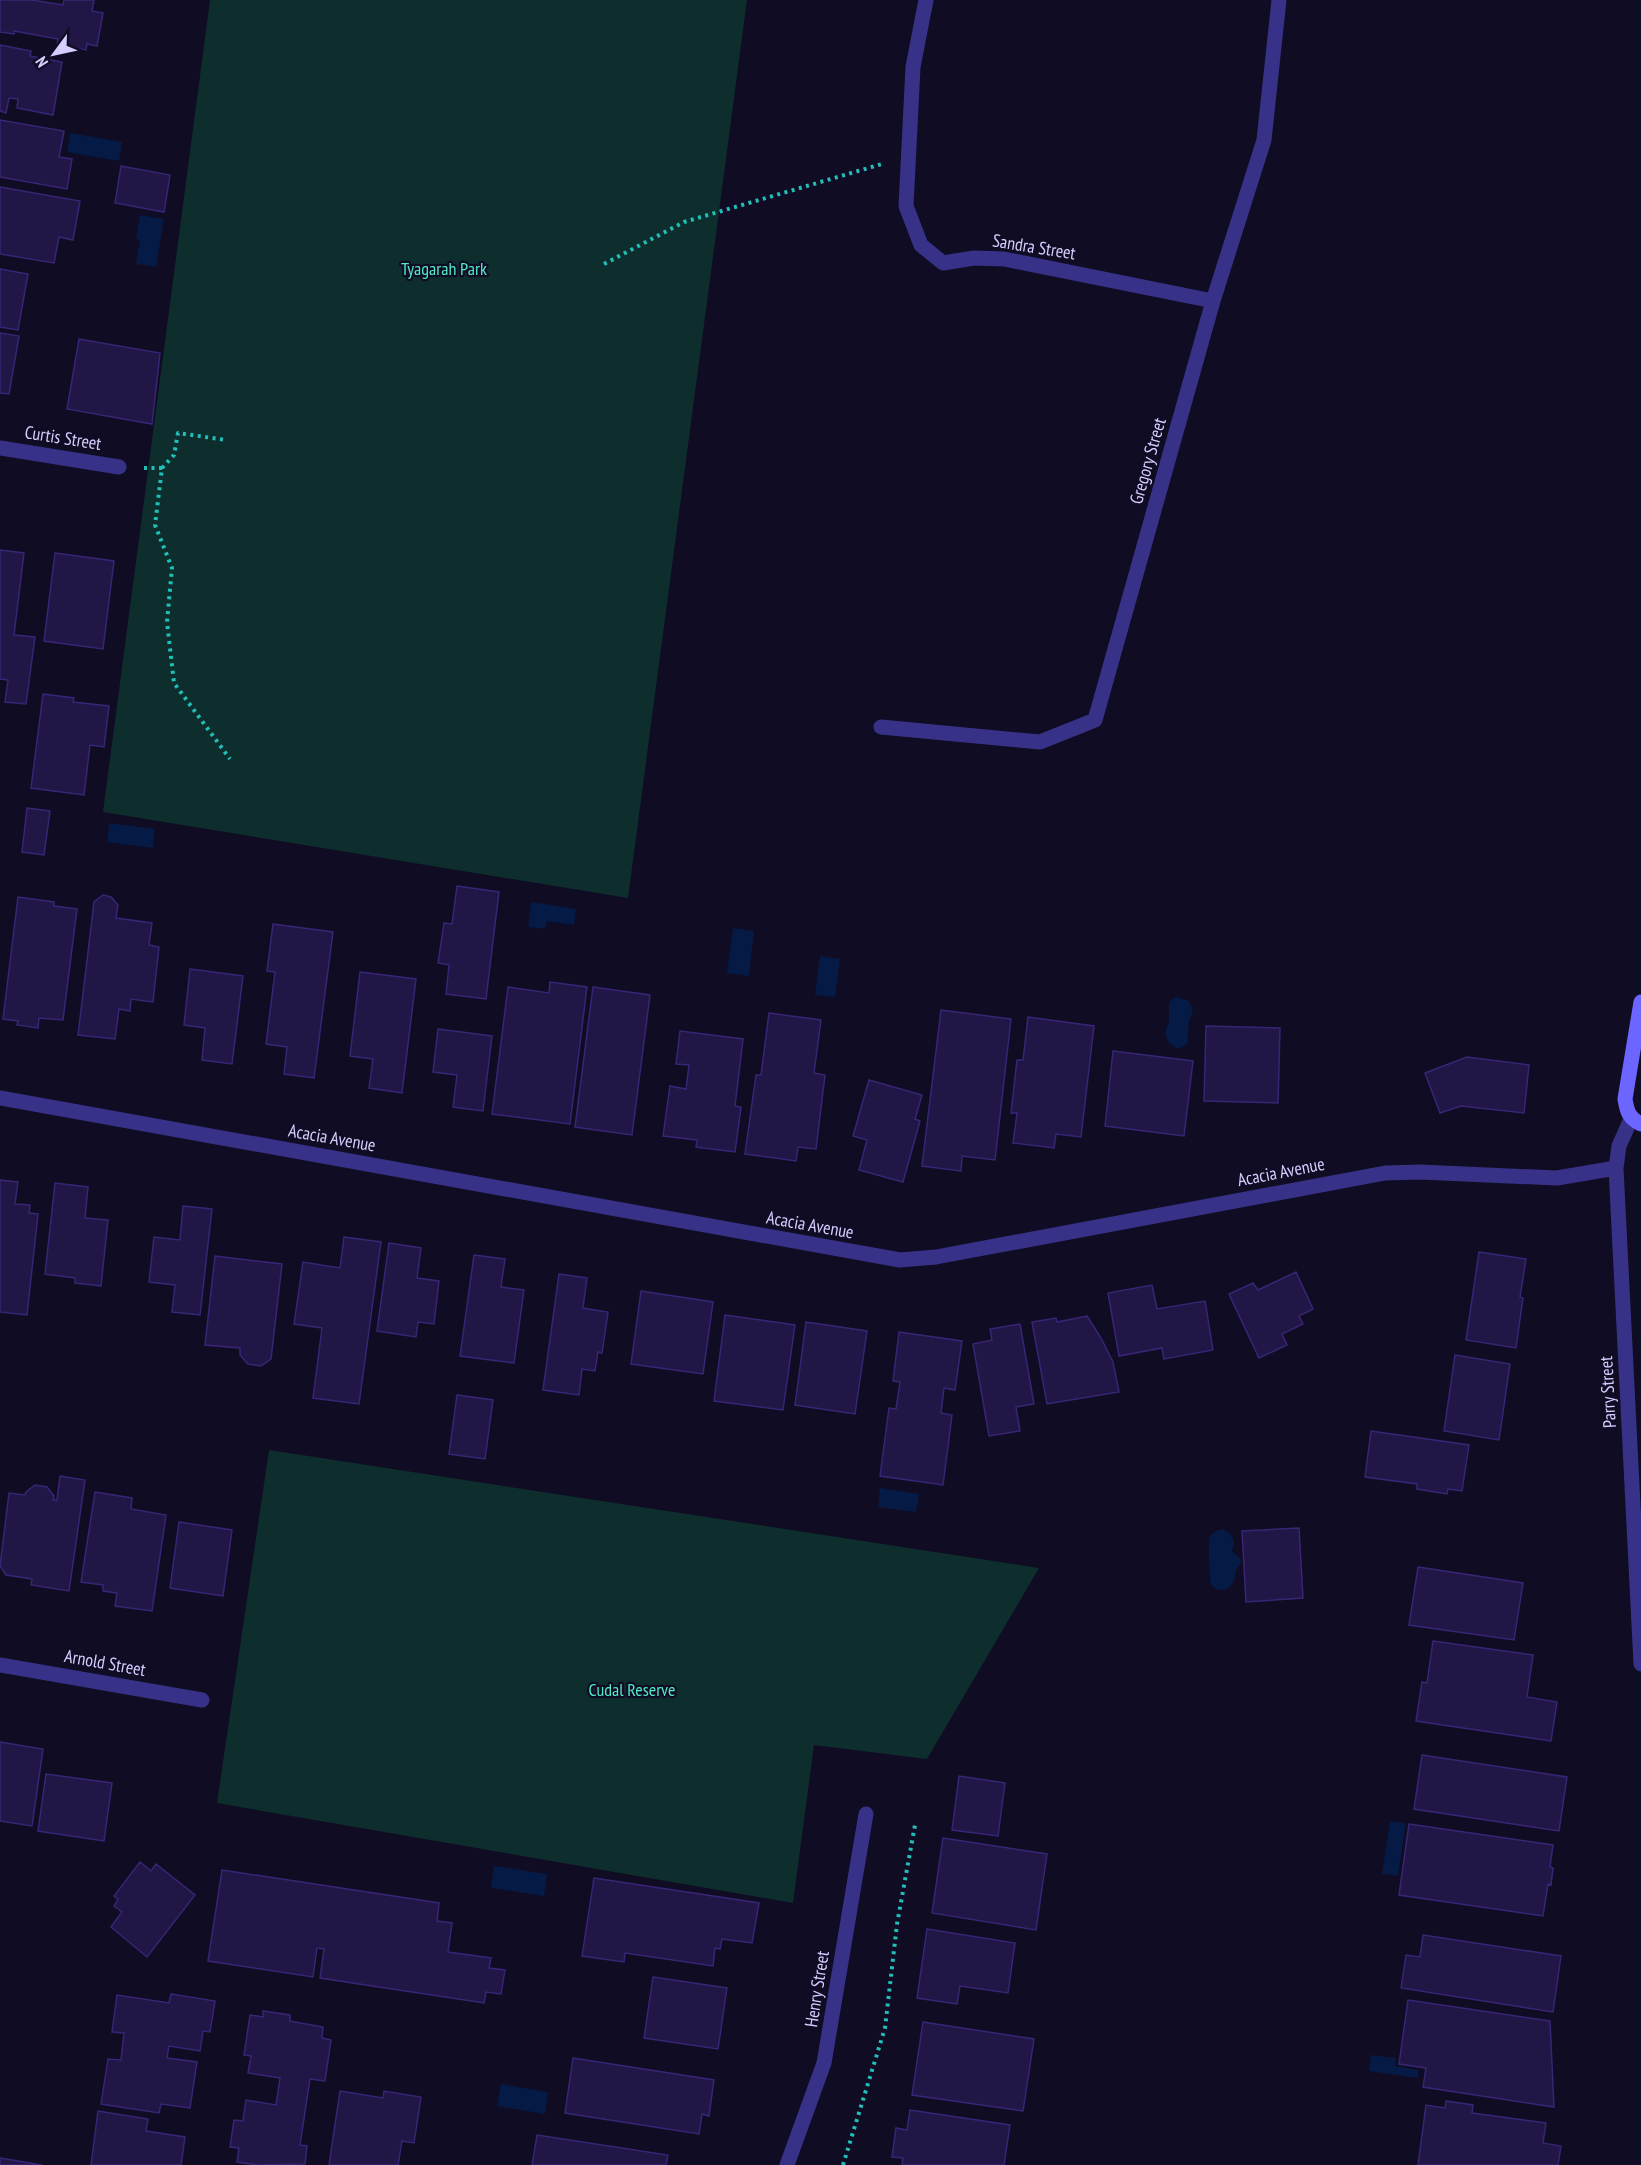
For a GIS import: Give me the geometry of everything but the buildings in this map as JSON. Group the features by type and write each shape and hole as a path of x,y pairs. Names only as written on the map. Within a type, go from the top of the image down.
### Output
{"street":[{"name":"Sandra Street","path":"926,0 913,67 906,206 921,245 943,263 974,258 1004,259 1214,301"},
{"name":"Gregory Street","path":"881,727 1040,742 1095,720 1214,301 1264,140 1279,0"},
{"name":"Curtis Street","path":"0,448 119,467"},
{"path":"1636,1122 1626,1109 1625,1099 1641,1002"},
{"name":"Acacia Avenue","path":"0,1098 900,1260 936,1257 1385,1173 1420,1172 1557,1178 1616,1168"},
{"name":"Parry Street","path":"1636,1122 1619,1146 1616,1168 1641,1664"},
{"name":"Arnold Street","path":"0,1665 202,1700"},
{"name":"Henry Street","path":"787,2165 824,2063 866,1814"}],"path":[{"path":"603,264 684,222 909,156"},
{"path":"226,440 178,433 174,455 162,468 155,525 172,568 167,622 174,683 230,759"},
{"path":"119,467 162,468"},
{"path":"843,2165 885,2028 897,1924 915,1825"}],"green space":[{"name":"Tyagarah Park","path":"210,0 747,0 628,898 103,812"},
{"name":"Cudal Reserve","path":"269,1450 1039,1568 927,1759 814,1745 793,1903 217,1803"}],"water":[{"path":"70,133 122,142 119,161 67,152"},
{"path":"140,215 164,219 156,267 136,264 140,240 136,239"},
{"path":"109,823 155,829 153,848 107,842"},
{"path":"531,902 576,909 574,925 547,921 545,929 528,927"},
{"path":"733,928 754,931 749,976 727,973"},
{"path":"820,956 840,959 835,997 815,995"},
{"path":"1176,997 1189,1001 1193,1010 1189,1022 1187,1044 1178,1049 1169,1043 1165,1033 1169,1021 1169,1002"},
{"path":"880,1488 919,1494 916,1512 878,1507"},
{"path":"1222,1529 1233,1538 1232,1551 1240,1558 1241,1563 1235,1572 1231,1586 1219,1590 1211,1584 1209,1544 1210,1536"},
{"path":"1390,1821 1406,1823 1398,1876 1382,1874"},
{"path":"494,1866 547,1874 544,1896 491,1888"},
{"path":"1371,2055 1396,2058 1395,2066 1419,2070 1418,2078 1369,2071"},
{"path":"501,2084 548,2092 545,2114 497,2106"}]}
